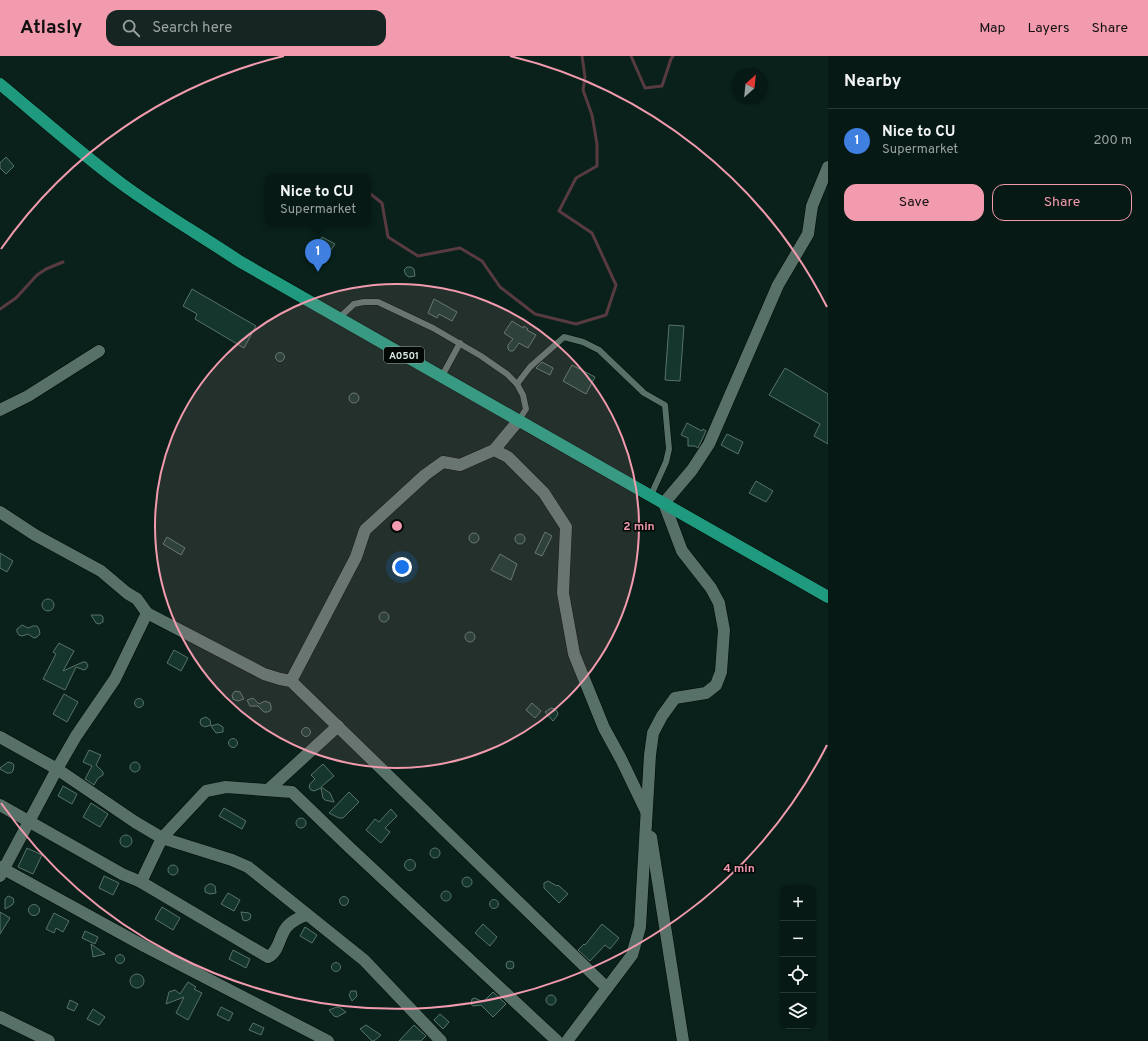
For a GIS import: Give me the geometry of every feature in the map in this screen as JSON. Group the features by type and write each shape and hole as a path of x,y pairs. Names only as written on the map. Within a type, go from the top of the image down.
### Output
{"highway":[{"name":"A0501","path":"0,84 122,184 162,212 239,261 828,597"}],"street":[{"path":"567,1041 632,955 640,927 648,814 650,755 653,734 662,716 675,698 706,693 716,685 721,672 724,630 719,603 711,588 682,551 664,503 692,470 709,444 778,285 808,234 812,206 828,166"},
{"path":"0,410 28,396 99,351"},
{"path":"291,681 356,557 366,530 424,475 443,462 460,464 494,450 519,420"},
{"path":"494,450 508,457 544,493 566,527 563,593 574,654 604,728 648,814 683,1041"},
{"path":"0,512 35,535 100,571 138,599 147,613 264,674 291,681 610,985"},
{"path":"147,613 115,678 76,736 1,871 328,1041"},
{"path":"268,790 338,726"},
{"path":"0,737 57,769 135,822 162,838 232,860 248,867 364,960 441,1041"},
{"path":"141,882 162,838 206,791 226,787 292,792 557,1041"},
{"path":"0,805 122,874 141,882 268,957 272,956 286,927 301,917 307,915"},
{"path":"0,1017 49,1041"}],"lane":[{"path":"339,318 354,304 378,302 433,328 481,356 507,374 517,384 523,394 526,409 519,420"},
{"path":"517,384 530,367 564,338 583,342 599,350 644,393 665,405 669,449 666,462 651,496"},
{"path":"442,376 460,344"}],"building":[{"path":"6,157 14,166 6,174 0,168 0,163"},
{"path":"322,237 335,244 329,253 317,246"},
{"path":"407,267 414,269 415,276 409,277 406,275 404,270"},
{"path":"192,289 256,326 244,348 195,319 197,314 183,306"},
{"path":"434,299 457,312 452,321 439,314 437,318 428,313"},
{"path":"512,321 523,328 524,326 528,329 527,330 536,335 528,348 519,343 513,351 508,349 508,345 513,339 504,333"},
{"path":"669,325 684,326 680,381 665,380"},
{"path":"278,353 282,353 284,357 282,361 278,361 276,359 276,355"},
{"path":"542,362 553,368 550,375 536,368"},
{"path":"572,365 595,377 586,394 563,381"},
{"path":"785,368 828,394 828,444 814,436 820,424 769,395"},
{"path":"352,393 356,393 358,394 358,402 352,403 349,400 349,396"},
{"path":"687,423 702,431 703,429 706,431 698,448 695,446 688,446 688,438 681,435"},
{"path":"727,434 743,442 738,454 721,445"},
{"path":"756,481 773,491 766,502 749,493"},
{"path":"545,532 552,536 542,556 535,553"},
{"path":"472,533 476,533 478,534 478,542 472,543 469,540 469,536"},
{"path":"520,534 525,539 520,544 515,539"},
{"path":"167,537 185,548 181,555 163,544"},
{"path":"0,553 13,561 7,572 0,568"},
{"path":"500,554 517,564 511,580 491,570"},
{"path":"46,599 50,599 54,605 50,611 46,611 42,607 42,603"},
{"path":"384,612 389,617 384,622 379,617"},
{"path":"91,615 101,615 103,617 103,622 99,624 96,623"},
{"path":"22,625 28,628 37,626 40,634 34,638 28,634 22,636 19,635 17,629"},
{"path":"468,632 472,632 474,633 474,641 468,642 465,639 465,635"},
{"path":"59,643 74,651 63,671 83,662 86,662 88,666 84,670 76,667 65,690 43,679 56,654 53,652"},
{"path":"174,650 188,658 181,671 167,663"},
{"path":"235,691 240,692 244,699 238,701 233,699 232,695"},
{"path":"64,694 78,702 67,722 53,714"},
{"path":"139,698 144,703 139,708 134,703"},
{"path":"253,698 259,704 265,701 270,703 271,710 264,712 258,706 250,706 247,700"},
{"path":"532,703 541,711 535,718 526,710"},
{"path":"551,708 555,709 558,713 553,721 545,712"},
{"path":"206,717 210,720 211,725 205,727 201,725 200,722 201,719"},
{"path":"218,724 223,727 223,732 216,733 211,726"},
{"path":"306,727 311,732 306,737 301,732"},
{"path":"231,739 235,739 237,743 235,747 231,747 229,745 229,741"},
{"path":"89,750 101,755 96,765 103,772 103,775 98,778 94,785 85,779 92,766 83,762"},
{"path":"8,762 14,765 11,773 7,773 0,769"},
{"path":"133,762 137,762 140,767 137,772 133,772 130,769 130,765"},
{"path":"323,764 334,776 321,787 330,793 334,802 323,798 321,788 314,791 309,787 315,779 311,775"},
{"path":"63,786 77,794 72,804 58,796"},
{"path":"349,792 359,802 343,818 339,818 329,813"},
{"path":"91,803 108,814 100,827 83,817"},
{"path":"224,808 246,821 242,829 219,816"},
{"path":"391,809 397,816 385,828 390,832 381,843 366,830 375,819 379,822"},
{"path":"299,818 303,818 306,823 303,828 299,828 296,825 296,821"},
{"path":"126,835 130,837 132,841 130,845 126,847 122,845 120,841 122,837"},
{"path":"27,848 42,855 33,874 18,867"},
{"path":"433,848 437,848 439,849 439,857 433,858 430,855 430,851"},
{"path":"408,860 412,860 414,861 414,869 408,870 405,867 405,863"},
{"path":"171,865 175,865 178,870 175,875 171,875 168,872 168,868"},
{"path":"104,876 119,883 113,895 99,888"},
{"path":"465,877 469,877 472,882 469,887 465,887 462,884 462,880"},
{"path":"548,881 557,886 558,885 568,894 559,903 544,888 544,883"},
{"path":"209,884 215,886 216,893 210,894 205,892 205,887"},
{"path":"446,891 451,896 446,901 441,896"},
{"path":"228,893 240,900 234,911 221,904"},
{"path":"8,896 13,898 14,902 5,909 5,899"},
{"path":"344,896 349,901 344,906 339,901"},
{"path":"494,899 499,904 494,909 489,904"},
{"path":"32,905 36,905 38,906 38,914 32,915 29,912 29,908"},
{"path":"162,907 180,918 173,930 155,919"},
{"path":"0,912 10,918 0,934"},
{"path":"241,912 249,913 251,915 250,919 246,921 243,920"},
{"path":"54,913 69,921 63,932 56,928 54,933 46,929"},
{"path":"483,924 497,937 490,946 475,933"},
{"path":"602,924 619,938 610,949 605,945 590,961 578,950 584,944 585,945"},
{"path":"305,927 317,935 312,943 300,936"},
{"path":"85,931 98,937 95,944 82,938"},
{"path":"91,944 105,954 93,957"},
{"path":"233,950 250,959 246,968 229,959"},
{"path":"120,954 125,959 120,964 115,959"},
{"path":"508,961 512,961 514,965 512,969 508,969 506,967 506,963"},
{"path":"334,963 338,963 340,967 338,971 334,971 332,969 332,965"},
{"path":"137,974 142,976 144,981 142,986 137,988 132,986 130,981 132,976"},
{"path":"188,982 196,987 194,989 202,993 188,1020 176,1013 184,997 166,1004 169,992 175,990 180,994"},
{"path":"351,991 356,991 357,996 352,1001 349,995"},
{"path":"493,992 506,1004 493,1017 481,1005 473,1006 471,1004 472,999 475,998 483,1002"},
{"path":"549,995 553,995 555,996 555,1004 549,1005 546,1002 546,998"},
{"path":"70,1000 78,1004 74,1011 67,1008"},
{"path":"221,1007 233,1013 229,1021 217,1015"},
{"path":"337,1007 346,1012 337,1017 334,1016 329,1010"},
{"path":"93,1009 105,1017 99,1025 87,1019"},
{"path":"440,1014 449,1022 443,1029 434,1020"},
{"path":"253,1023 264,1028 261,1035 249,1030"},
{"path":"366,1025 381,1035 372,1041 360,1029"},
{"path":"414,1025 426,1036 421,1041 399,1041"}],"waterway":[{"path":"371,194 382,203 388,237 418,256 460,248 482,261 500,287 535,314 576,324 606,315 616,285 592,233 559,211 576,178 597,166 597,144 592,115 583,90 585,77 582,56"},
{"path":"631,56 645,88 662,86 673,56"},
{"path":"0,309 16,298 37,275 46,269 63,262"}],"place":[{"name":"Nice to CU","path":"318,272"}]}
